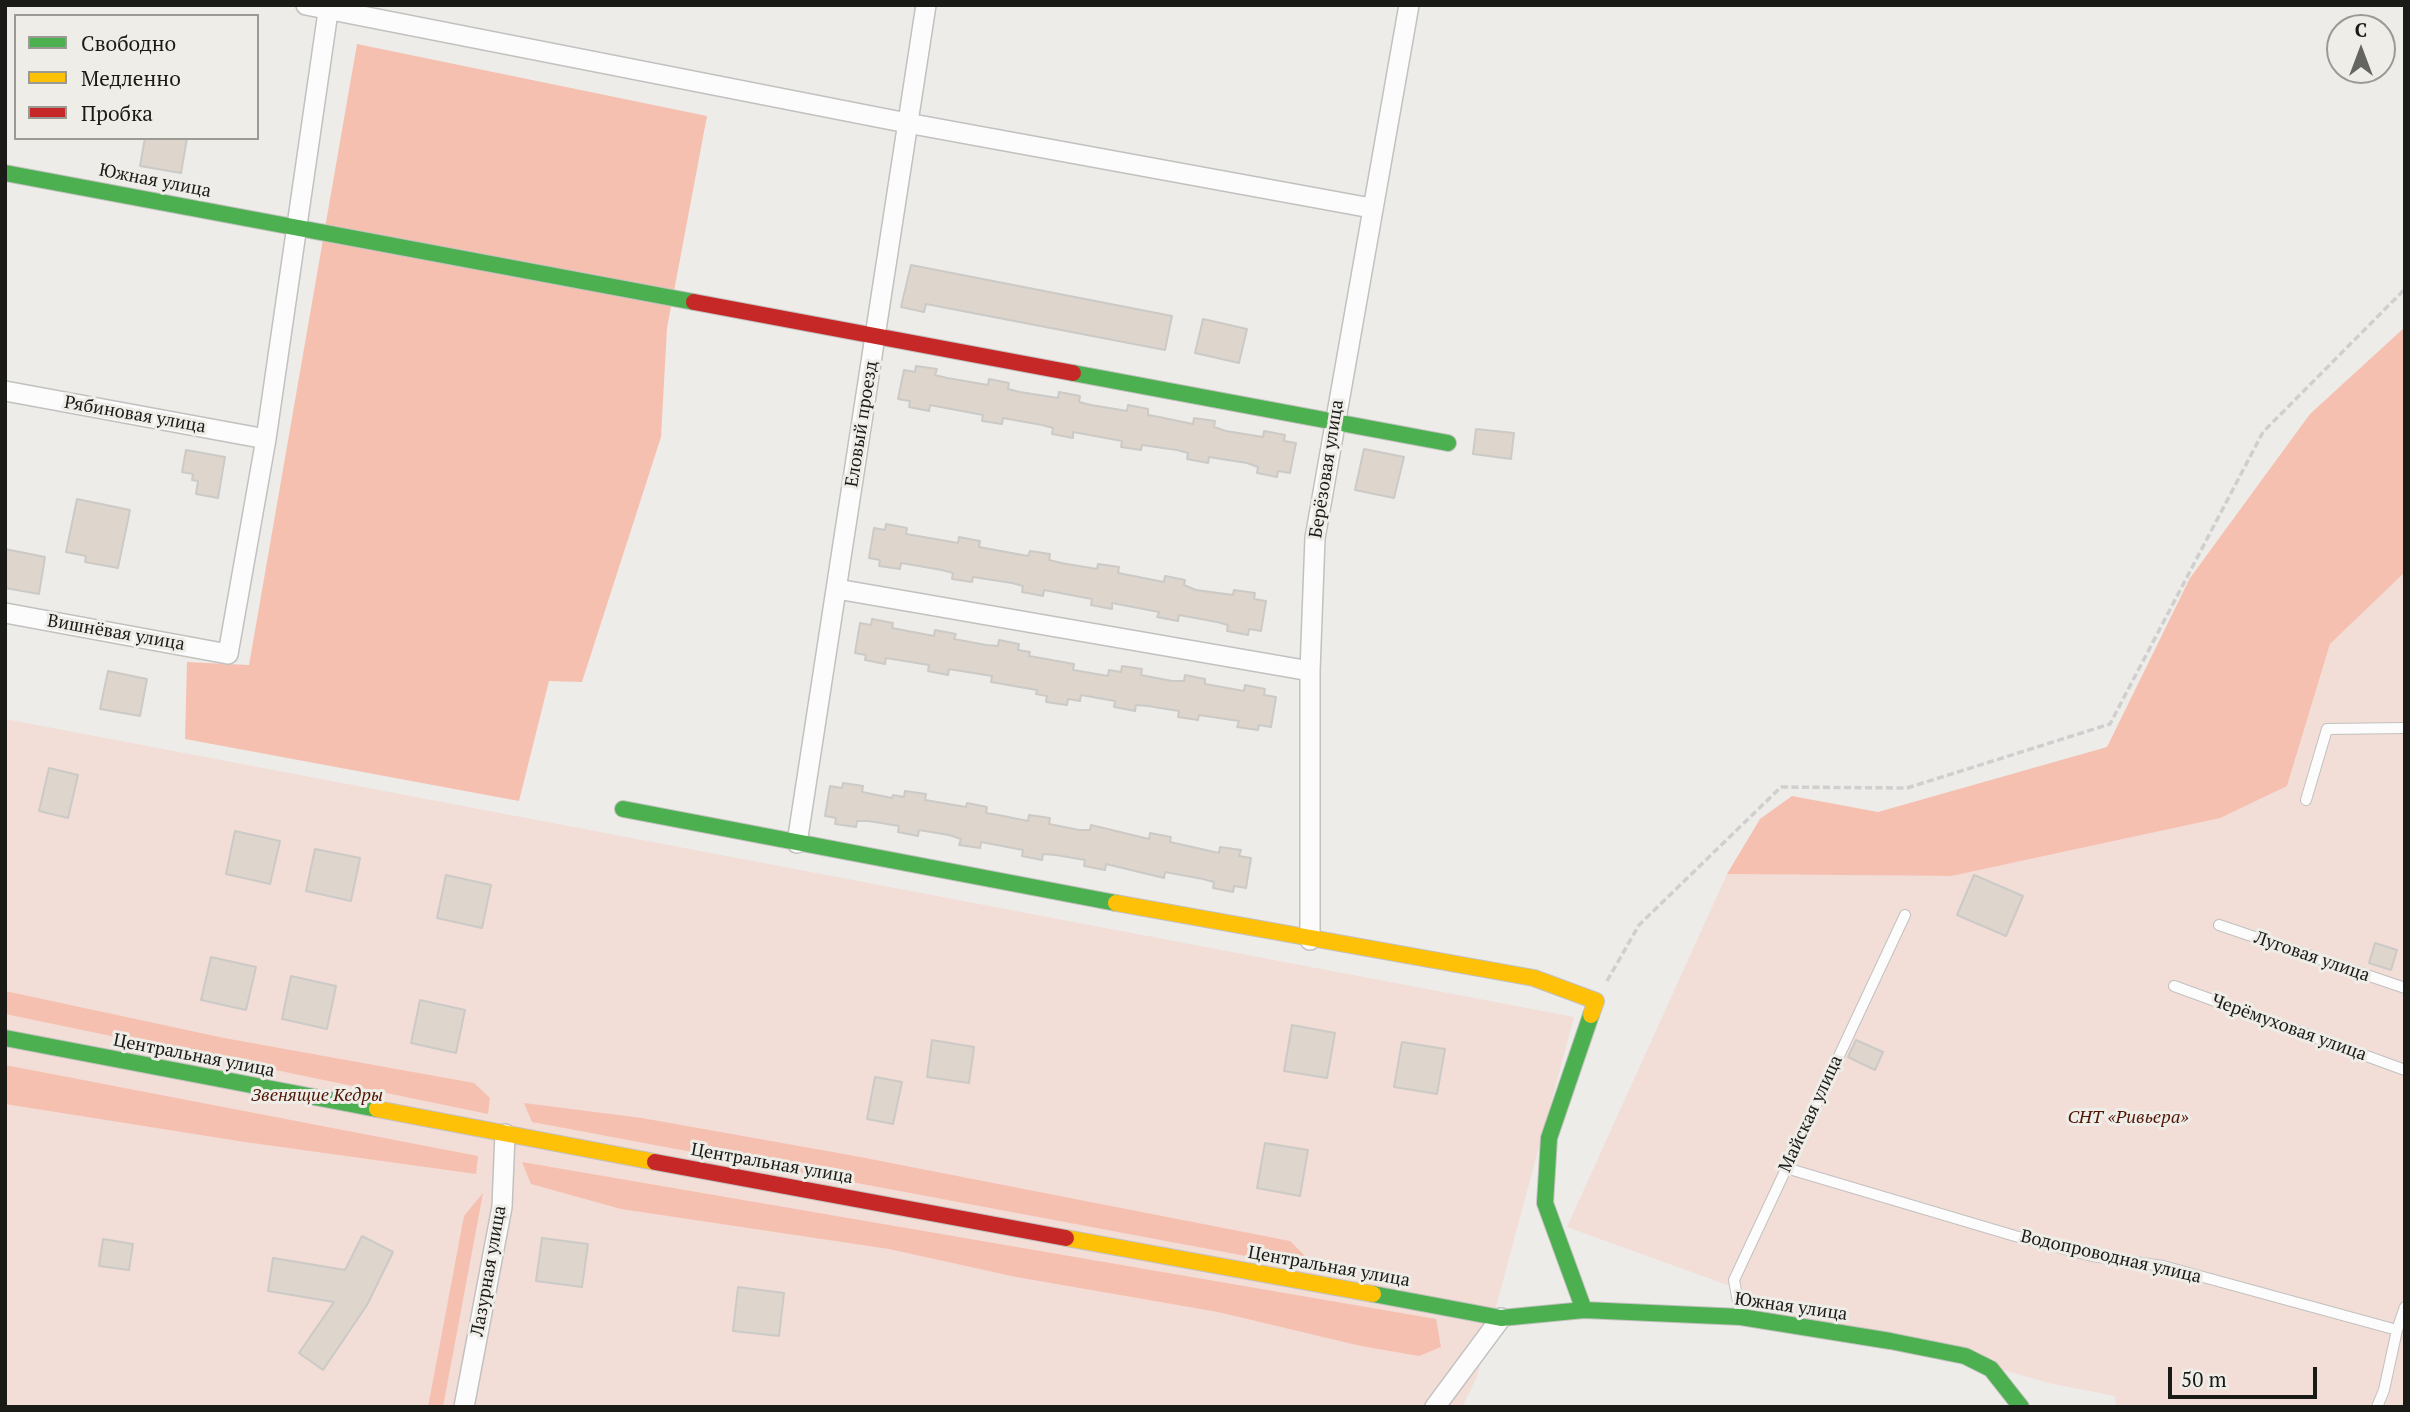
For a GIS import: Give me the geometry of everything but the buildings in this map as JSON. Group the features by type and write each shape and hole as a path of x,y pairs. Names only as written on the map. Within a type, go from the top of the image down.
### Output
{"street":[{"path":"306,5 329,7 907,123 1371,208"},
{"name":"Еловый проезд","path":"797,844 926,5"},
{"name":"Берёзовая улица","path":"1310,940 1310,671 1315,538 1371,208 1409,5"},
{"path":"266,439 329,7"},
{"name":"Южная улица","path":"5,173 876,333 1448,443"},
{"name":"Рябиновая улица","path":"5,391 266,439"},
{"name":"Вишнёвая улица","path":"5,613 228,654 266,439"},
{"path":"837,589 1310,671"},
{"path":"623,809 1310,940 1534,978 1596,1001 1549,1139 1545,1203 1584,1310"},
{"name":"Центральная улица","path":"5,1038 505,1135 1501,1318 1532,1316"},
{"name":"Лазурная улица","path":"464,1407 502,1207 505,1135"},
{"name":"Южная улица","path":"1532,1316 1584,1310 1741,1317 1965,1356 1992,1369 2021,1407"},
{"path":"1435,1407 1501,1318"}],"lane":[{"path":"2306,800 2327,729 2405,728"},
{"name":"Майская улица","path":"1741,1317 1734,1280 1905,915"},
{"name":"Луговая улица","path":"2219,925 2405,988"},
{"name":"Черёмуховая улица","path":"2174,986 2405,1070"},
{"name":"Водопроводная улица","path":"1786,1168 2015,1236 2092,1256 2163,1266 2396,1330"},
{"path":"2377,1407 2384,1390 2396,1330 2405,1307"}],"path":[{"path":"1596,1001 1639,925 1780,787 1907,788 2110,724 2263,432 2405,289"}],"green space":[{"name":"СНТ «Ривьера»","path":"2405,572 2405,1407 2116,1407 2115,1396 2053,1384 1890,1338 1748,1312 1744,1291 1567,1227 1727,874 1951,876 2287,786 2330,644"},
{"name":"Звенящие Кедры","path":"5,719 1574,1017 1477,1377 1462,1407 5,1407"}],"shaded area":[{"path":"357,44 707,116 667,328 661,437 582,682 549,681 519,801 185,739 187,662 249,665"},
{"path":"2405,327 2405,572 2330,644 2287,786 2220,818 1951,876 1727,874 1760,819 1792,796 1878,812 2107,747 2190,578 2310,414"},
{"path":"5,991 224,1038 474,1083 490,1098 488,1114 5,1014"},
{"path":"5,1065 478,1156 476,1174 245,1142 5,1104"},
{"path":"524,1103 642,1118 855,1156 1290,1241 1308,1259 1299,1266 532,1122"},
{"path":"522,1162 1436,1319 1441,1347 1419,1356 1361,1346 1218,1312 1016,1277 889,1249 621,1209 531,1184"},
{"path":"483,1193 443,1407 428,1407 464,1216"}],"traffic: fast":[{"path":"5,173 694,302"},
{"path":"1073,373 1448,443"},
{"path":"623,809 1116,903"},
{"path":"1584,1310 1545,1203 1549,1138 1591,1015"},
{"path":"5,1038 377,1109"},
{"path":"1373,1294 1501,1318 1584,1310 1741,1317 1890,1341 1965,1356 1991,1369 2021,1407"}],"traffic: slow":[{"path":"1116,903 1534,978 1596,1001 1591,1015"},
{"path":"377,1109 655,1162"},
{"path":"1066,1238 1373,1294"}],"traffic: jam":[{"path":"694,302 1073,373"},
{"path":"655,1162 1066,1238"}]}
